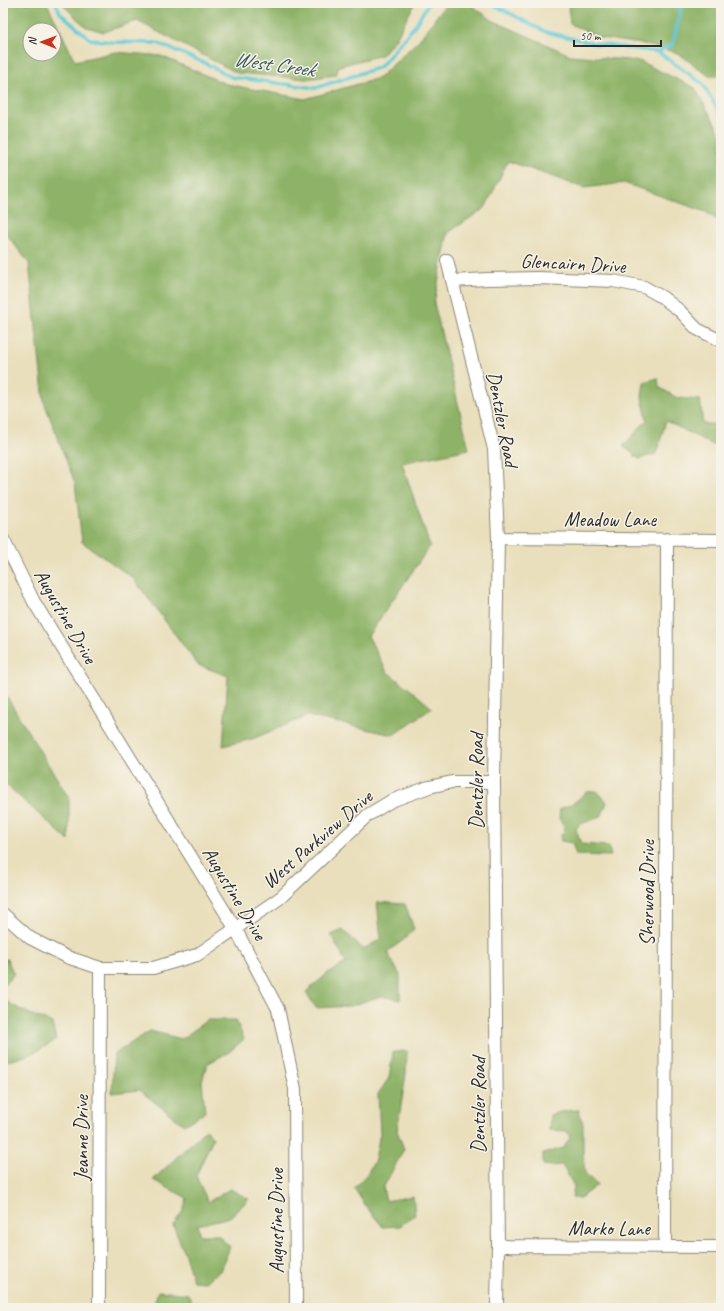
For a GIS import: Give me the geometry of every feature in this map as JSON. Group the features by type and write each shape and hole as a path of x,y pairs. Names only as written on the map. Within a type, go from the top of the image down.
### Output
{"street":[{"name":"Dentzler Road","path":"448,260 494,448 498,538 494,782 498,1246 497,1308"},
{"name":"Glencairn Drive","path":"453,281 538,278 613,280 644,287 662,297 680,311 697,329 721,341"},
{"name":"Meadow Lane","path":"498,538 721,540"},
{"name":"Augustine Drive","path":"3,539 34,602 235,928 278,1009 295,1089 296,1308"},
{"name":"Sherwood Drive","path":"665,1247 667,539"},
{"name":"West Parkview Drive","path":"3,914 30,938 67,957 100,968 153,968 196,955 280,898 368,815 391,801 452,782 494,782"},
{"name":"Jeanne Drive","path":"99,1308 100,968"},
{"name":"Marko Lane","path":"498,1246 721,1247"}],"green space":[{"path":"3,3 47,3 56,22 22,22 22,62 62,62 62,34 75,61 116,52 161,56 226,84 305,99 379,78 419,40 446,4 468,3 492,20 570,55 639,61 695,88 721,134 721,223 706,212 624,183 584,188 508,161 485,208 448,233 434,303 469,449 402,463 430,546 368,636 387,672 432,708 393,735 308,716 252,739 223,746 228,676 198,665 133,578 82,542 75,483 44,402 29,263 3,230"},
{"path":"63,3 415,3 395,40 382,55 339,66 336,75 306,79 237,73 137,21 104,32 86,27 65,7"},
{"path":"547,3 721,3 721,76 709,76 678,53 647,45 601,38 570,24 568,4 552,6"},
{"path":"658,378 659,387 677,398 700,400 703,424 721,424 721,449 666,421 656,454 639,459 623,446 647,420 642,397 644,382"},
{"path":"3,690 69,798 69,841 3,782"},
{"path":"597,791 607,802 602,815 580,824 576,829 581,844 609,846 611,856 576,855 572,843 561,841 560,836 565,831 564,825 559,819 560,809 575,802 587,792"},
{"path":"377,902 405,904 414,929 406,938 387,952 400,975 400,1000 381,996 351,1006 316,1008 306,992 328,973 346,963 331,935 343,930 363,949 381,939"},
{"path":"7,959 14,974 3,986 3,960"},
{"path":"3,997 12,1005 52,1023 56,1040 31,1054 3,1062"},
{"path":"207,1020 236,1020 244,1039 229,1052 207,1064 202,1081 205,1112 184,1125 139,1090 112,1093 114,1054 150,1031 182,1039"},
{"path":"407,1051 406,1074 397,1131 404,1149 383,1188 386,1201 413,1196 415,1215 400,1226 383,1227 367,1208 354,1188 367,1174 375,1160 380,1133 378,1094 389,1078 393,1052"},
{"path":"579,1110 583,1124 585,1173 597,1185 580,1198 572,1198 574,1186 562,1165 543,1165 543,1154 563,1148 570,1138 567,1131 549,1130 550,1115 565,1111"},
{"path":"206,1129 213,1138 196,1176 208,1202 230,1189 249,1199 230,1217 197,1225 200,1235 218,1235 230,1247 220,1271 204,1282 193,1281 185,1255 173,1225 183,1211 187,1198 153,1180"},
{"path":"158,1291 188,1294 196,1308 153,1308"}],"waterway":[{"name":"West Creek","path":"56,3 60,13 90,39 111,42 157,43 205,63 231,77 315,88 380,67 413,28 429,3"},
{"name":"West Creek","path":"490,3 546,32 597,44 658,52 673,44 682,3"},
{"path":"658,52 703,84 721,116"}]}
